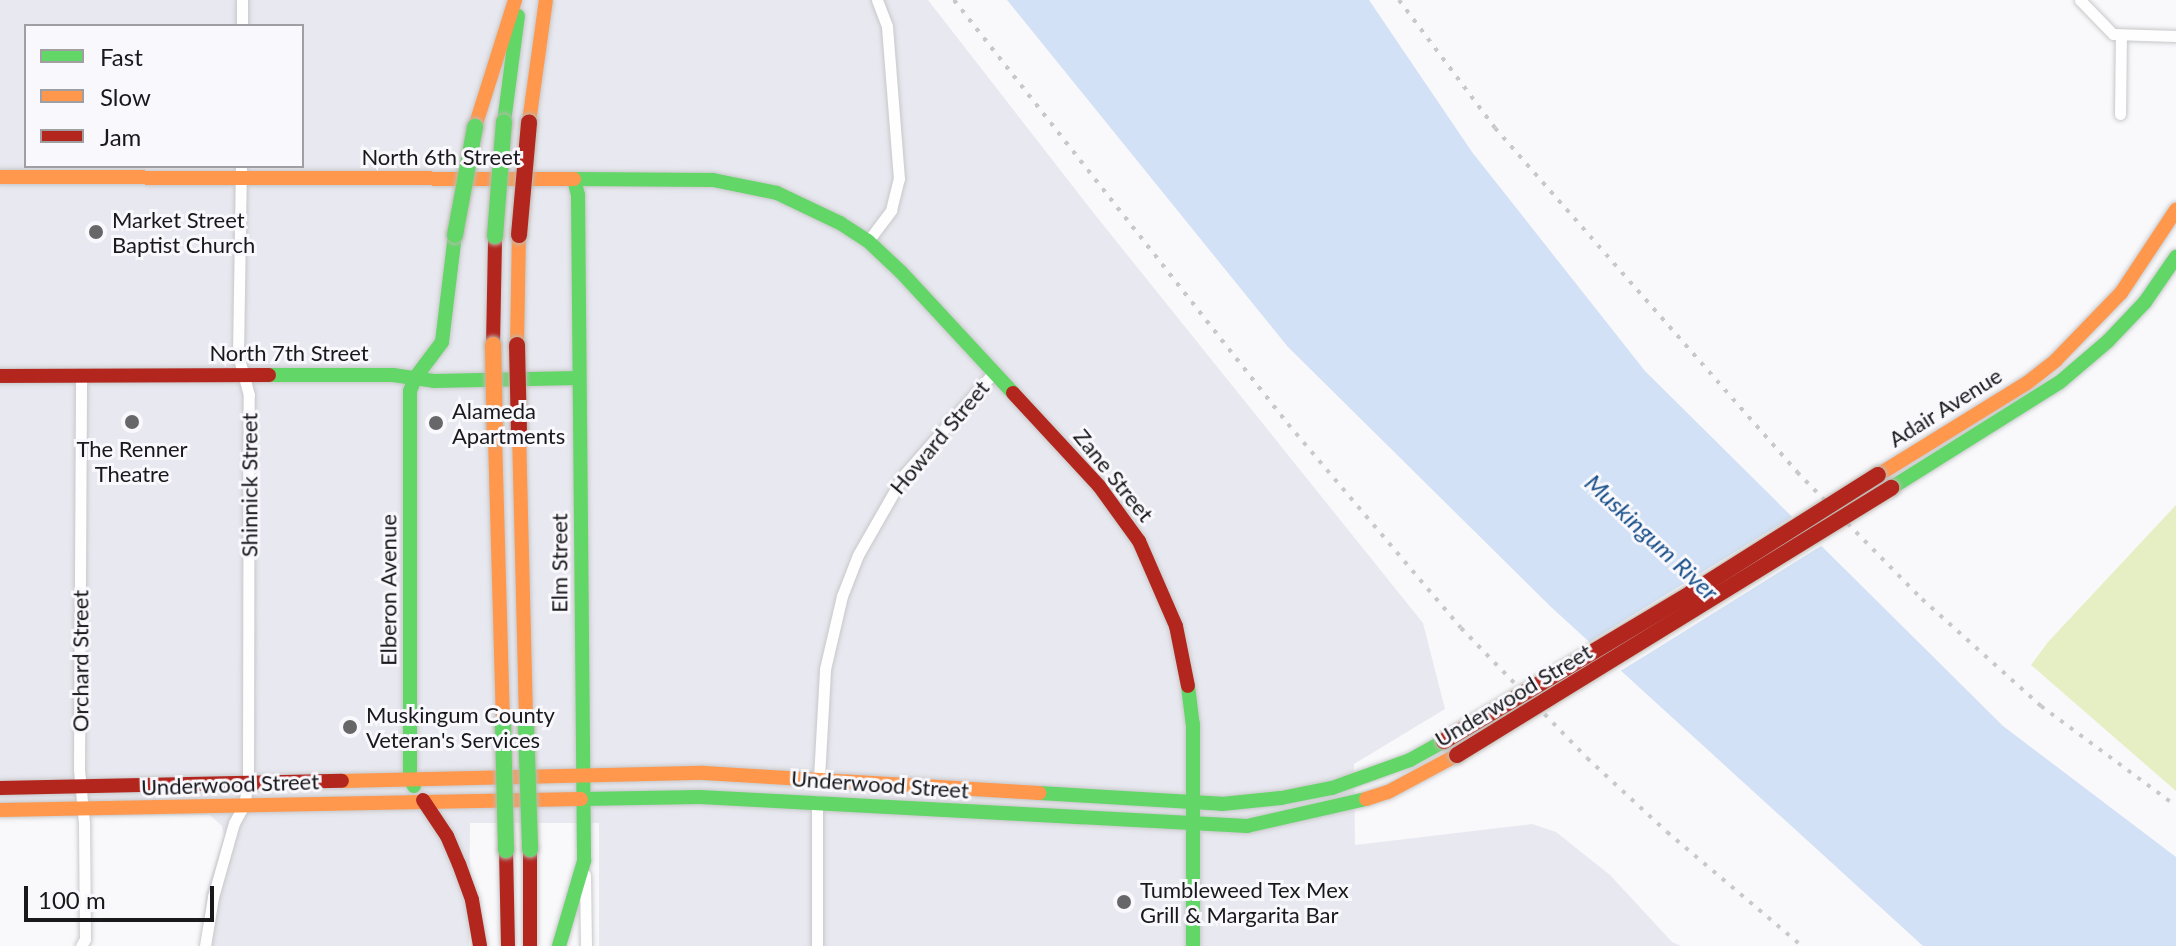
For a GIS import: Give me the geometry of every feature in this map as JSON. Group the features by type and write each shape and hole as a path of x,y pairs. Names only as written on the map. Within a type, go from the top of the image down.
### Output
{"main road":[{"path":"508,946 493,345 495,236 517,0"},
{"path":"415,378 442,342 455,235 475,127 517,0"},
{"path":"530,946 517,345 519,235 529,122 545,4"},
{"name":"North 6th Street","path":"0,177 241,172 643,178 733,183 795,199 868,241"},
{"name":"Elm Street","path":"575,179 579,254 584,861"},
{"name":"Adair Avenue","path":"1691,593 2027,383 2056,360 2121,293 2176,210"},
{"name":"Zane Street","path":"868,241 1099,486 1133,532 1153,568 1176,626 1186,665 1193,724 1193,946"},
{"name":"Adair Avenue","path":"1701,608 2060,382 2127,321 2176,257"},
{"name":"North 7th Street","path":"0,376 243,375 415,378 434,381 578,378"},
{"name":"Elberon Avenue","path":"410,779 410,391 415,378"},
{"name":"Underwood Street","path":"0,788 704,773 1192,803 1249,803 1332,788 1410,760 1691,593"},
{"name":"Underwood Street","path":"0,810 585,797 817,801 1247,826 1332,811 1388,792 1457,755 1701,608"},
{"path":"410,779 442,827 459,864 472,900 480,946"},
{"path":"559,946 584,861"}],"street":[{"path":"242,0 242,24"},
{"path":"868,241 891,210 899,179 887,26 877,0"},
{"path":"2080,0 2113,34 2176,36"},
{"path":"2120,114 2121,36"},
{"name":"Shinnick Street","path":"205,946 213,897 234,823 244,805 248,783 249,395 238,355 241,172"},
{"name":"Howard Street","path":"819,778 825,669 842,596 858,555 903,476 994,372"},
{"name":"Orchard Street","path":"81,375 81,787 85,939 81,946"},
{"path":"817,801 817,946"},
{"name":"Elm Street","path":"584,861 586,946"}],"shaded area":[{"path":"0,0 928,0 1096,216 1423,623 1445,709 1354,764 1355,845 1532,824 1556,832 1610,875 1672,942 1681,946 599,946 599,823 470,823 469,946 202,946 206,893 224,836 222,826 210,815 0,816"}],"green space":[{"path":"2176,505 2176,791 2031,665 2048,642"}],"water":[{"name":"Muskingum River","path":"1007,0 1369,0 1472,152 1645,371 2003,726 2176,857 2176,946 1923,946 1551,607 1288,347"}],"pier":[{"path":"1795,515 1824,544 1648,654 1617,673 1586,644"}],"railway":[{"path":"954,0 1288,424 1461,628 1587,758 1667,832 1802,946"},
{"path":"1399,0 1495,128 1797,472 1922,599 2041,706 2176,806"}],"traffic: fast":[{"path":"504,122 518,16"},
{"path":"495,236 504,122"},
{"path":"455,235 475,127"},
{"path":"574,179 578,195 584,861"},
{"path":"575,179 713,180 777,193 840,223 868,241 901,272 1013,393"},
{"path":"415,378 442,342 455,235"},
{"path":"1891,488 2060,382 2108,341 2145,302 2176,257"},
{"path":"269,375 393,375 434,381 578,378"},
{"path":"414,786 410,779 410,391 415,378"},
{"path":"1188,686 1193,724 1193,946"},
{"path":"503,726 506,850"},
{"path":"526,726 530,849"},
{"path":"1039,793 1222,804 1281,798 1332,788 1410,760 1444,741"},
{"path":"581,799 700,797 1247,826 1366,799"},
{"path":"559,946 584,861"}],"traffic: slow":[{"path":"475,127 515,0"},
{"path":"529,122 546,0"},
{"path":"0,177 574,179"},
{"path":"1878,475 2027,383 2056,360 2121,293 2176,210"},
{"path":"517,345 519,235"},
{"path":"493,345 495,437"},
{"path":"519,432 526,726"},
{"path":"495,437 503,726"},
{"path":"1366,799 1388,792 1457,755"},
{"path":"342,781 704,773 1039,793"},
{"path":"0,810 581,799"}],"traffic: jam":[{"path":"519,235 529,122"},
{"path":"493,345 495,236"},
{"path":"517,345 519,432"},
{"path":"0,376 269,375"},
{"path":"1013,393 1099,486 1139,541 1176,626 1188,686"},
{"path":"1444,741 1691,593 1878,475"},
{"path":"1457,755 1891,488"},
{"path":"0,788 342,781"},
{"path":"423,800 447,836 459,864 472,900 480,946"},
{"path":"530,849 530,946"},
{"path":"506,850 508,946"}],"place":[{"name":"Market Street Baptist Church","path":"96,232"},
{"name":"The Renner Theatre","path":"132,422"},
{"name":"Alameda Apartments","path":"436,423"},
{"name":"Muskingum County Veteran's Services","path":"350,727"},
{"name":"Tumbleweed Tex Mex Grill & Margarita Bar","path":"1124,902"}]}
